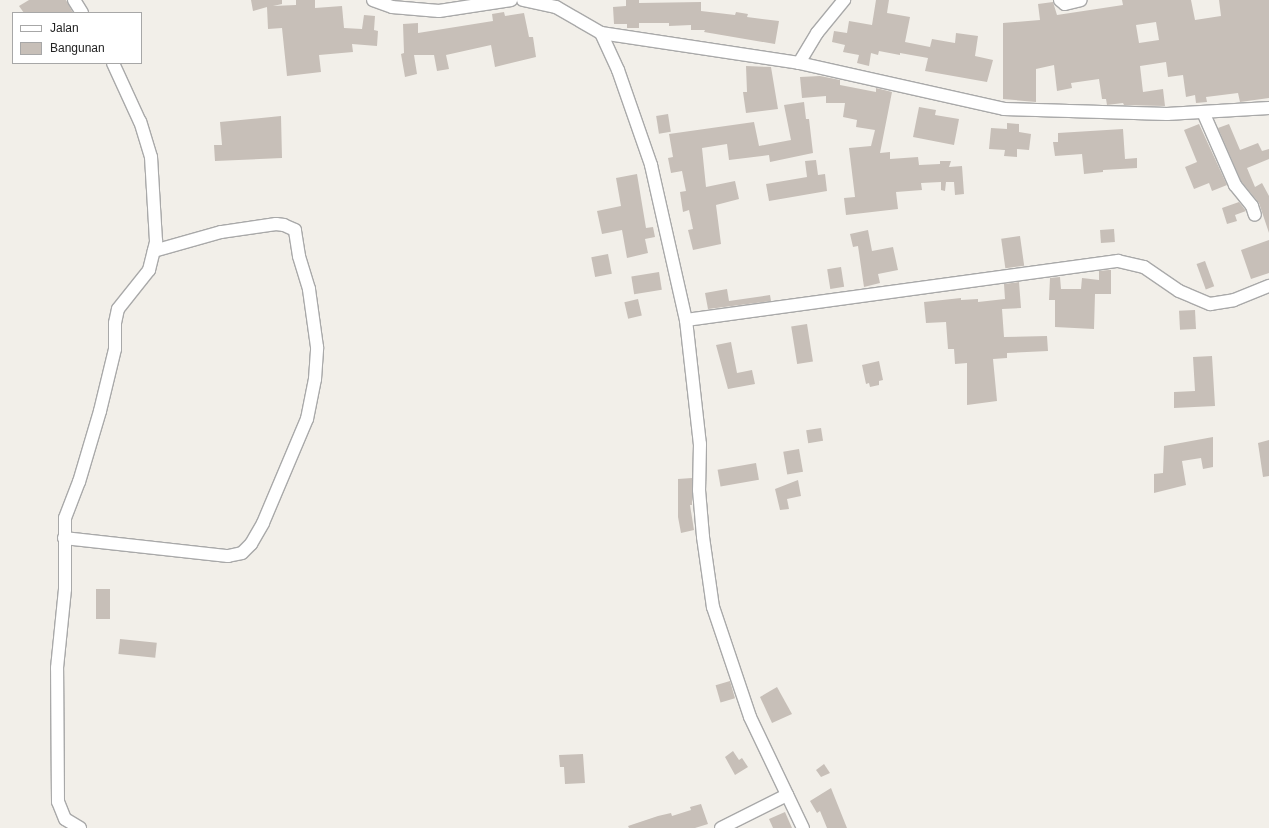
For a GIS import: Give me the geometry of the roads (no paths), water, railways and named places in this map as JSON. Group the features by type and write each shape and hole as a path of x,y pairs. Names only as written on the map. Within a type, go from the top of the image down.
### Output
{"street":[{"path":"74,0 81,12"},
{"path":"373,0 392,7 439,11 511,0"},
{"path":"523,0 555,3 601,33 799,63 1004,109 1167,114 1269,108"},
{"path":"799,63 817,33 844,0"},
{"path":"1060,0 1065,4 1081,0"},
{"path":"601,33 618,70 651,165 686,320 700,444 699,490 713,607 750,717 803,828"},
{"path":"80,828 65,819 58,802 57,668 65,589 65,518 81,475 115,349 115,323 118,309 125,298 143,280 154,252 156,241 151,156 140,122 113,64"},
{"path":"1203,112 1235,185 1252,206 1255,215"},
{"path":"64,538 228,556 242,553 251,544 263,524 307,419 315,379 317,347 309,289 299,256 295,230 284,225 276,224 221,232 154,252"},
{"path":"686,320 1118,261 1144,267 1179,291 1210,304 1234,300 1269,286"},
{"path":"721,828 787,795"}]}
